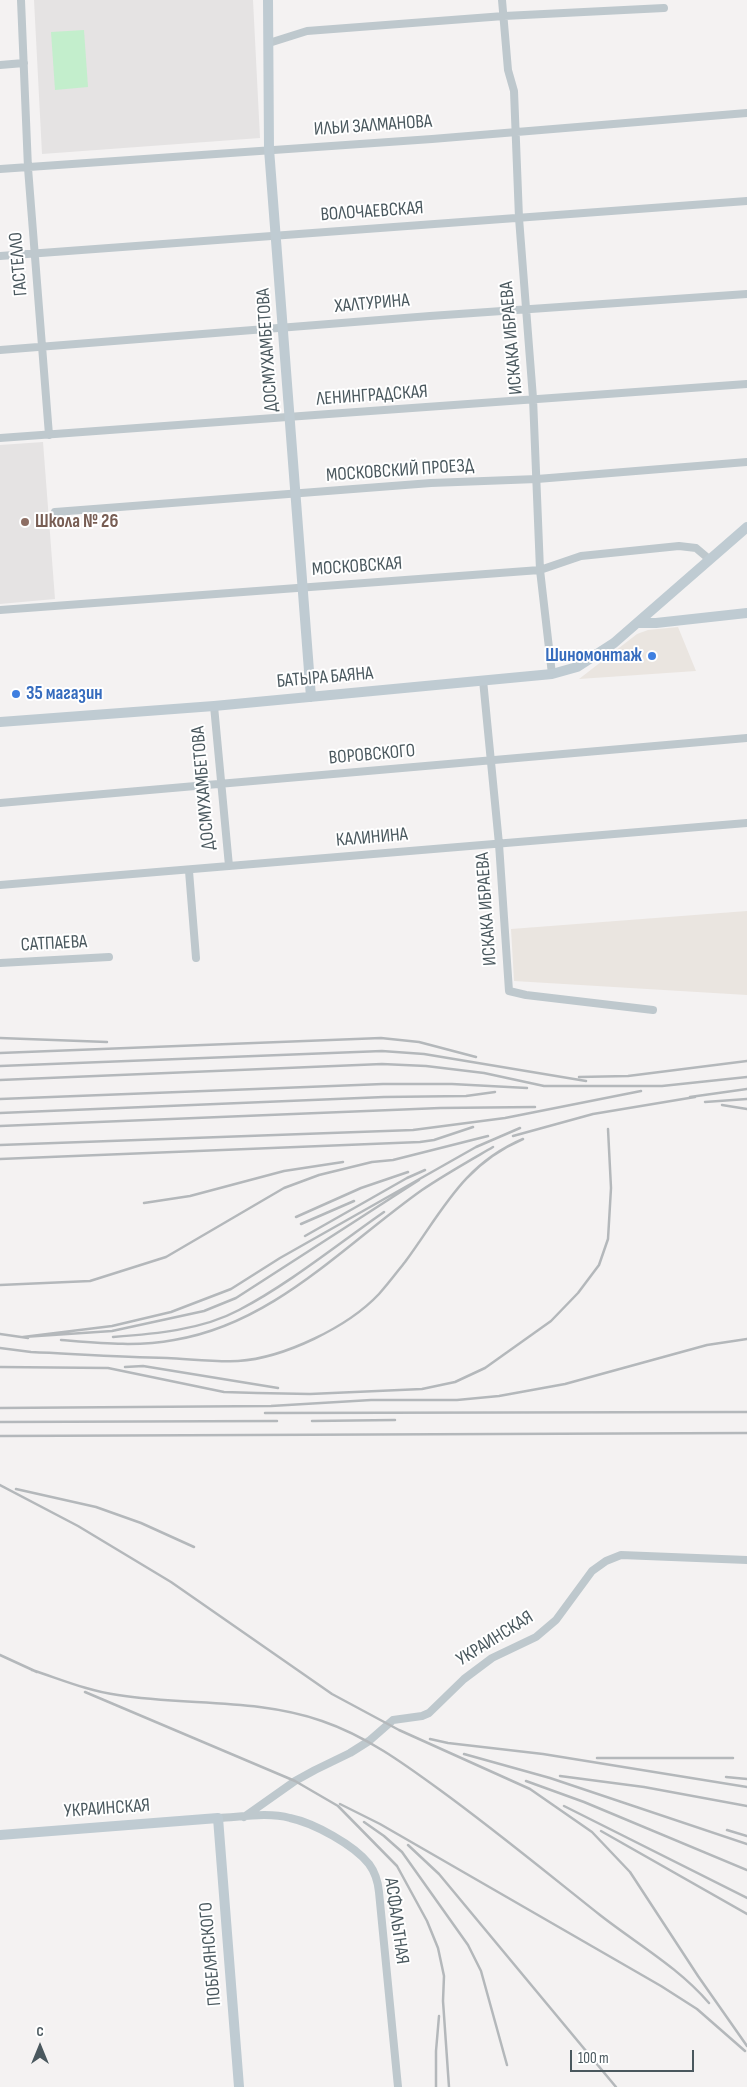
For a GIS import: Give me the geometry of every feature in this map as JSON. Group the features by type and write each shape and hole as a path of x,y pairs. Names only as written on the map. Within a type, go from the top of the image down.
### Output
{"street":[{"name":"ГАСТЕЛЛО","path":"21,0 28,168 49,435"},
{"name":"ДОСМУХАМБЕТОВА","path":"268,0 269,149 311,697"},
{"name":"ИСКАКА ИБРАЕВА","path":"502,0 508,70 514,91 519,218 533,398 540,570 552,674"},
{"path":"269,43 307,31 504,16 664,8"},
{"path":"0,65 24,63"},
{"name":"ИЛЬИ ЗАЛМАНОВА","path":"0,169 432,139 747,112"},
{"name":"ВОЛОЧАЕВСКАЯ","path":"0,256 747,201"},
{"name":"ХАЛТУРИНА","path":"0,350 525,309 747,294"},
{"name":"ЛЕНИНГРАДСКАЯ","path":"0,438 747,384"},
{"name":"МОСКОВСКИЙ ПРОЕЗД","path":"55,512 431,483 537,479 747,462"},
{"name":"БАТЫРА БАЯНА","path":"0,722 214,706 552,674 588,662 639,623 747,527"},
{"name":"МОСКОВСКАЯ","path":"0,610 540,570 581,556 679,546 696,548 709,559"},
{"path":"639,623 656,623 747,613"},
{"name":"ИСКАКА ИБРАЕВА","path":"483,680 499,844 508,991 526,995 653,1010"},
{"name":"ДОСМУХАМБЕТОВА","path":"214,706 229,866"},
{"name":"ВОРОВСКОГО","path":"0,803 747,738"},
{"name":"КАЛИНИНА","path":"0,885 189,871 229,866 747,823"},
{"path":"189,871 196,958"},
{"name":"САТПАЕВА","path":"0,963 109,957"},
{"name":"УКРАИНСКАЯ","path":"244,1817 295,1782 369,1741 393,1720 422,1716 429,1713 464,1679 492,1658 536,1636 556,1620 592,1571 606,1561 621,1555 747,1560"},
{"name":"АСФАЛЬТНАЯ","path":"218,1818 290,1817 336,1838 368,1863 375,1874 379,1892 398,2087"},
{"name":"УКРАИНСКАЯ","path":"0,1836 218,1818"},
{"name":"ПОБЕЛЯНСКОГО","path":"218,1818 239,2087"}],"shaded area":[{"path":"34,0 253,0 260,138 42,154"},
{"name":"Школа № 26","path":"43,442 55,599 0,604 0,445"},
{"path":"678,627 696,671 579,679 637,634 648,630"},
{"path":"747,911 747,995 514,981 511,929"}],"green space":[{"path":"84,30 88,87 55,90 51,32"}],"railway":[{"path":"0,1038 107,1042"},
{"path":"0,1053 381,1038 419,1042 476,1057"},
{"path":"0,1066 382,1051 424,1054 586,1081"},
{"path":"579,1077 628,1076 747,1061"},
{"path":"0,1080 382,1064 426,1066 484,1073 544,1086 662,1086 747,1077"},
{"path":"0,1099 383,1084 452,1084 527,1088"},
{"path":"690,1097 747,1089"},
{"path":"0,1145 413,1130 505,1118 641,1091"},
{"path":"0,1113 384,1097 466,1096 495,1092"},
{"path":"513,1136 593,1114 695,1097"},
{"path":"705,1102 747,1099"},
{"path":"722,1105 747,1109"},
{"path":"0,1126 440,1108 535,1107"},
{"path":"0,1159 420,1142 434,1140 473,1127"},
{"path":"419,1180 236,1298 204,1311 112,1331 23,1337 112,1326 171,1312 231,1289 280,1258 476,1147 520,1128"},
{"path":"0,1367 108,1368 224,1392 310,1394 422,1389 455,1382 485,1368 551,1321 578,1293 599,1265 608,1239 611,1188 608,1129"},
{"path":"0,1285 90,1281 166,1257 284,1188 319,1175 372,1162 393,1160 488,1136"},
{"path":"0,1348 31,1352 238,1361 256,1359 295,1347 333,1329 366,1306 396,1274 443,1208 469,1176 484,1162 523,1139"},
{"path":"61,1340 118,1344 160,1342 210,1331 243,1318 306,1280 422,1190 493,1147"},
{"path":"144,1203 190,1196 284,1171 343,1162"},
{"path":"305,1236 407,1178 425,1170"},
{"path":"296,1217 361,1188 408,1172"},
{"path":"301,1224 354,1201"},
{"path":"113,1337 178,1330 225,1317 258,1300 384,1212"},
{"path":"0,1334 28,1338"},
{"path":"0,1408 271,1406 371,1400 457,1400 499,1396 565,1384 707,1345 747,1339"},
{"path":"125,1367 143,1366 278,1388"},
{"path":"265,1413 747,1412"},
{"path":"312,1421 395,1420"},
{"path":"0,1422 277,1421"},
{"path":"0,1436 747,1433"},
{"path":"0,1485 78,1526 171,1582 332,1694 399,1730 530,1789 592,1832 630,1872 698,1976 747,2046"},
{"path":"16,1489 96,1507 141,1523 194,1547"},
{"path":"0,1655 37,1672"},
{"path":"32,1670 85,1688 118,1695 272,1709 322,1721 354,1734 398,1760 501,1836 600,1915 671,1967 709,2003"},
{"path":"85,1692 295,1781 338,1806 397,1866 427,1921 438,1948 444,1976 443,2001 449,2087"},
{"path":"430,1739 448,1743 543,1754 747,1787"},
{"path":"464,1754 550,1778 747,1844"},
{"path":"597,1758 733,1758"},
{"path":"560,1776 644,1787 747,1806"},
{"path":"726,1777 747,1779"},
{"path":"526,1781 584,1802 747,1870"},
{"path":"340,1804 380,1824 661,1986 697,2009 745,2051"},
{"path":"564,1806 747,1898"},
{"path":"364,1822 402,1852 468,1945 481,1971 507,2065"},
{"path":"727,1830 747,1836"},
{"path":"601,1831 747,1914"},
{"path":"408,1845 439,1874 616,2087"},
{"path":"436,2087 436,2051 439,2016"}],"place":[{"name":"Школа № 26","path":"25,522"},
{"name":"Шиномонтаж","path":"652,656"},
{"name":"35 магазин","path":"16,694"}]}
